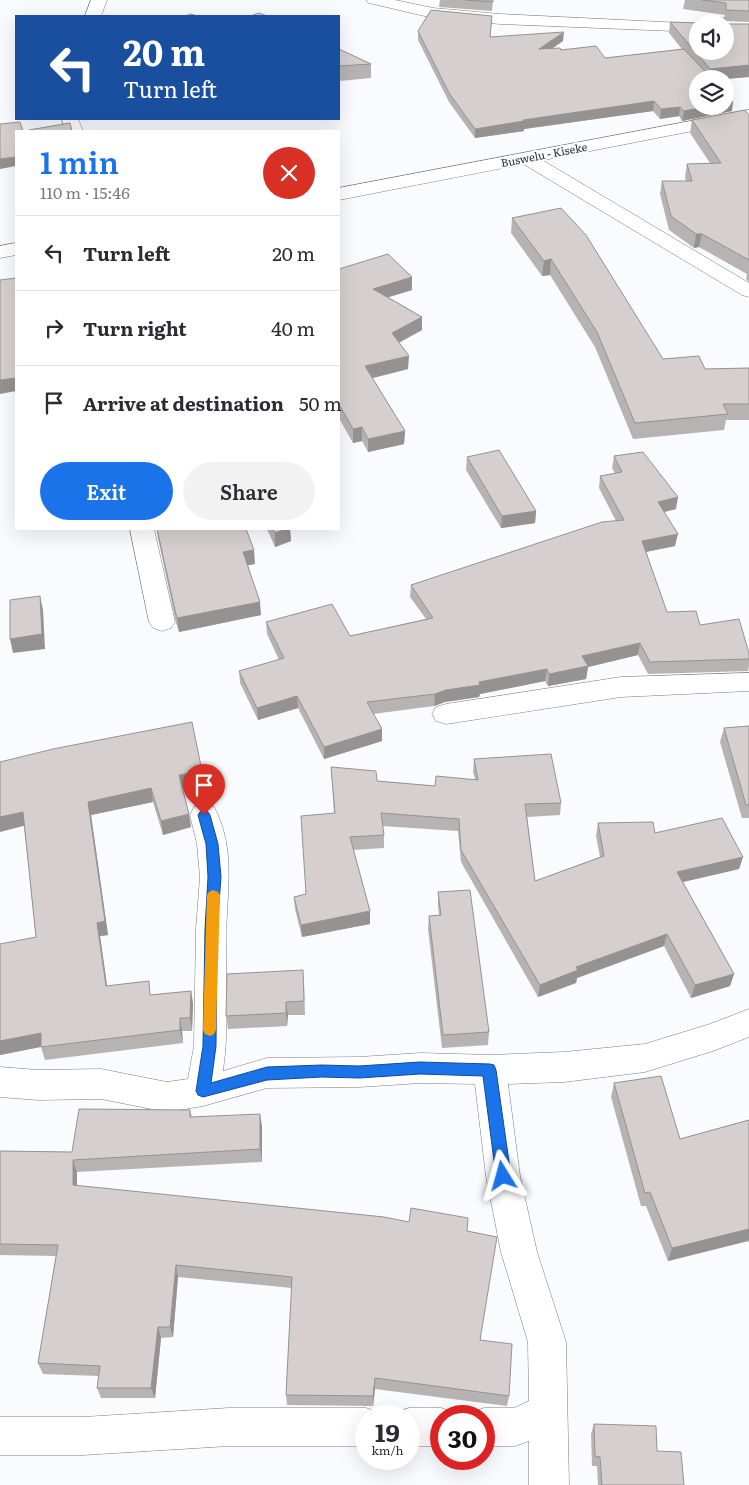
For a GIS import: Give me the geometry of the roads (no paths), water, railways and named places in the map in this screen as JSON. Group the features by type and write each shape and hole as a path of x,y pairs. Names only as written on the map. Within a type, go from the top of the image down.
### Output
{"street":[{"path":"93,15 99,0"},
{"path":"374,0 433,13 452,15 500,19 689,27"},
{"name":"Buswelu - Kiseke","path":"340,194 749,115"},
{"path":"526,158 749,291"},
{"path":"0,252 15,250"},
{"path":"142,530 162,622"},
{"path":"446,714 621,687 749,682"},
{"path":"203,1091 210,1046 211,929 214,877 212,844 204,815"},
{"path":"0,1082 38,1086 100,1084 167,1097 203,1091 267,1074 322,1071 359,1072 420,1068 490,1070 564,1067 645,1058 713,1037 749,1023"},
{"path":"490,1070 503,1176 519,1252 547,1342 549,1485"},
{"path":"495,1427 515,1427 547,1412"},
{"path":"0,1436 83,1436 229,1427 355,1427"}]}
